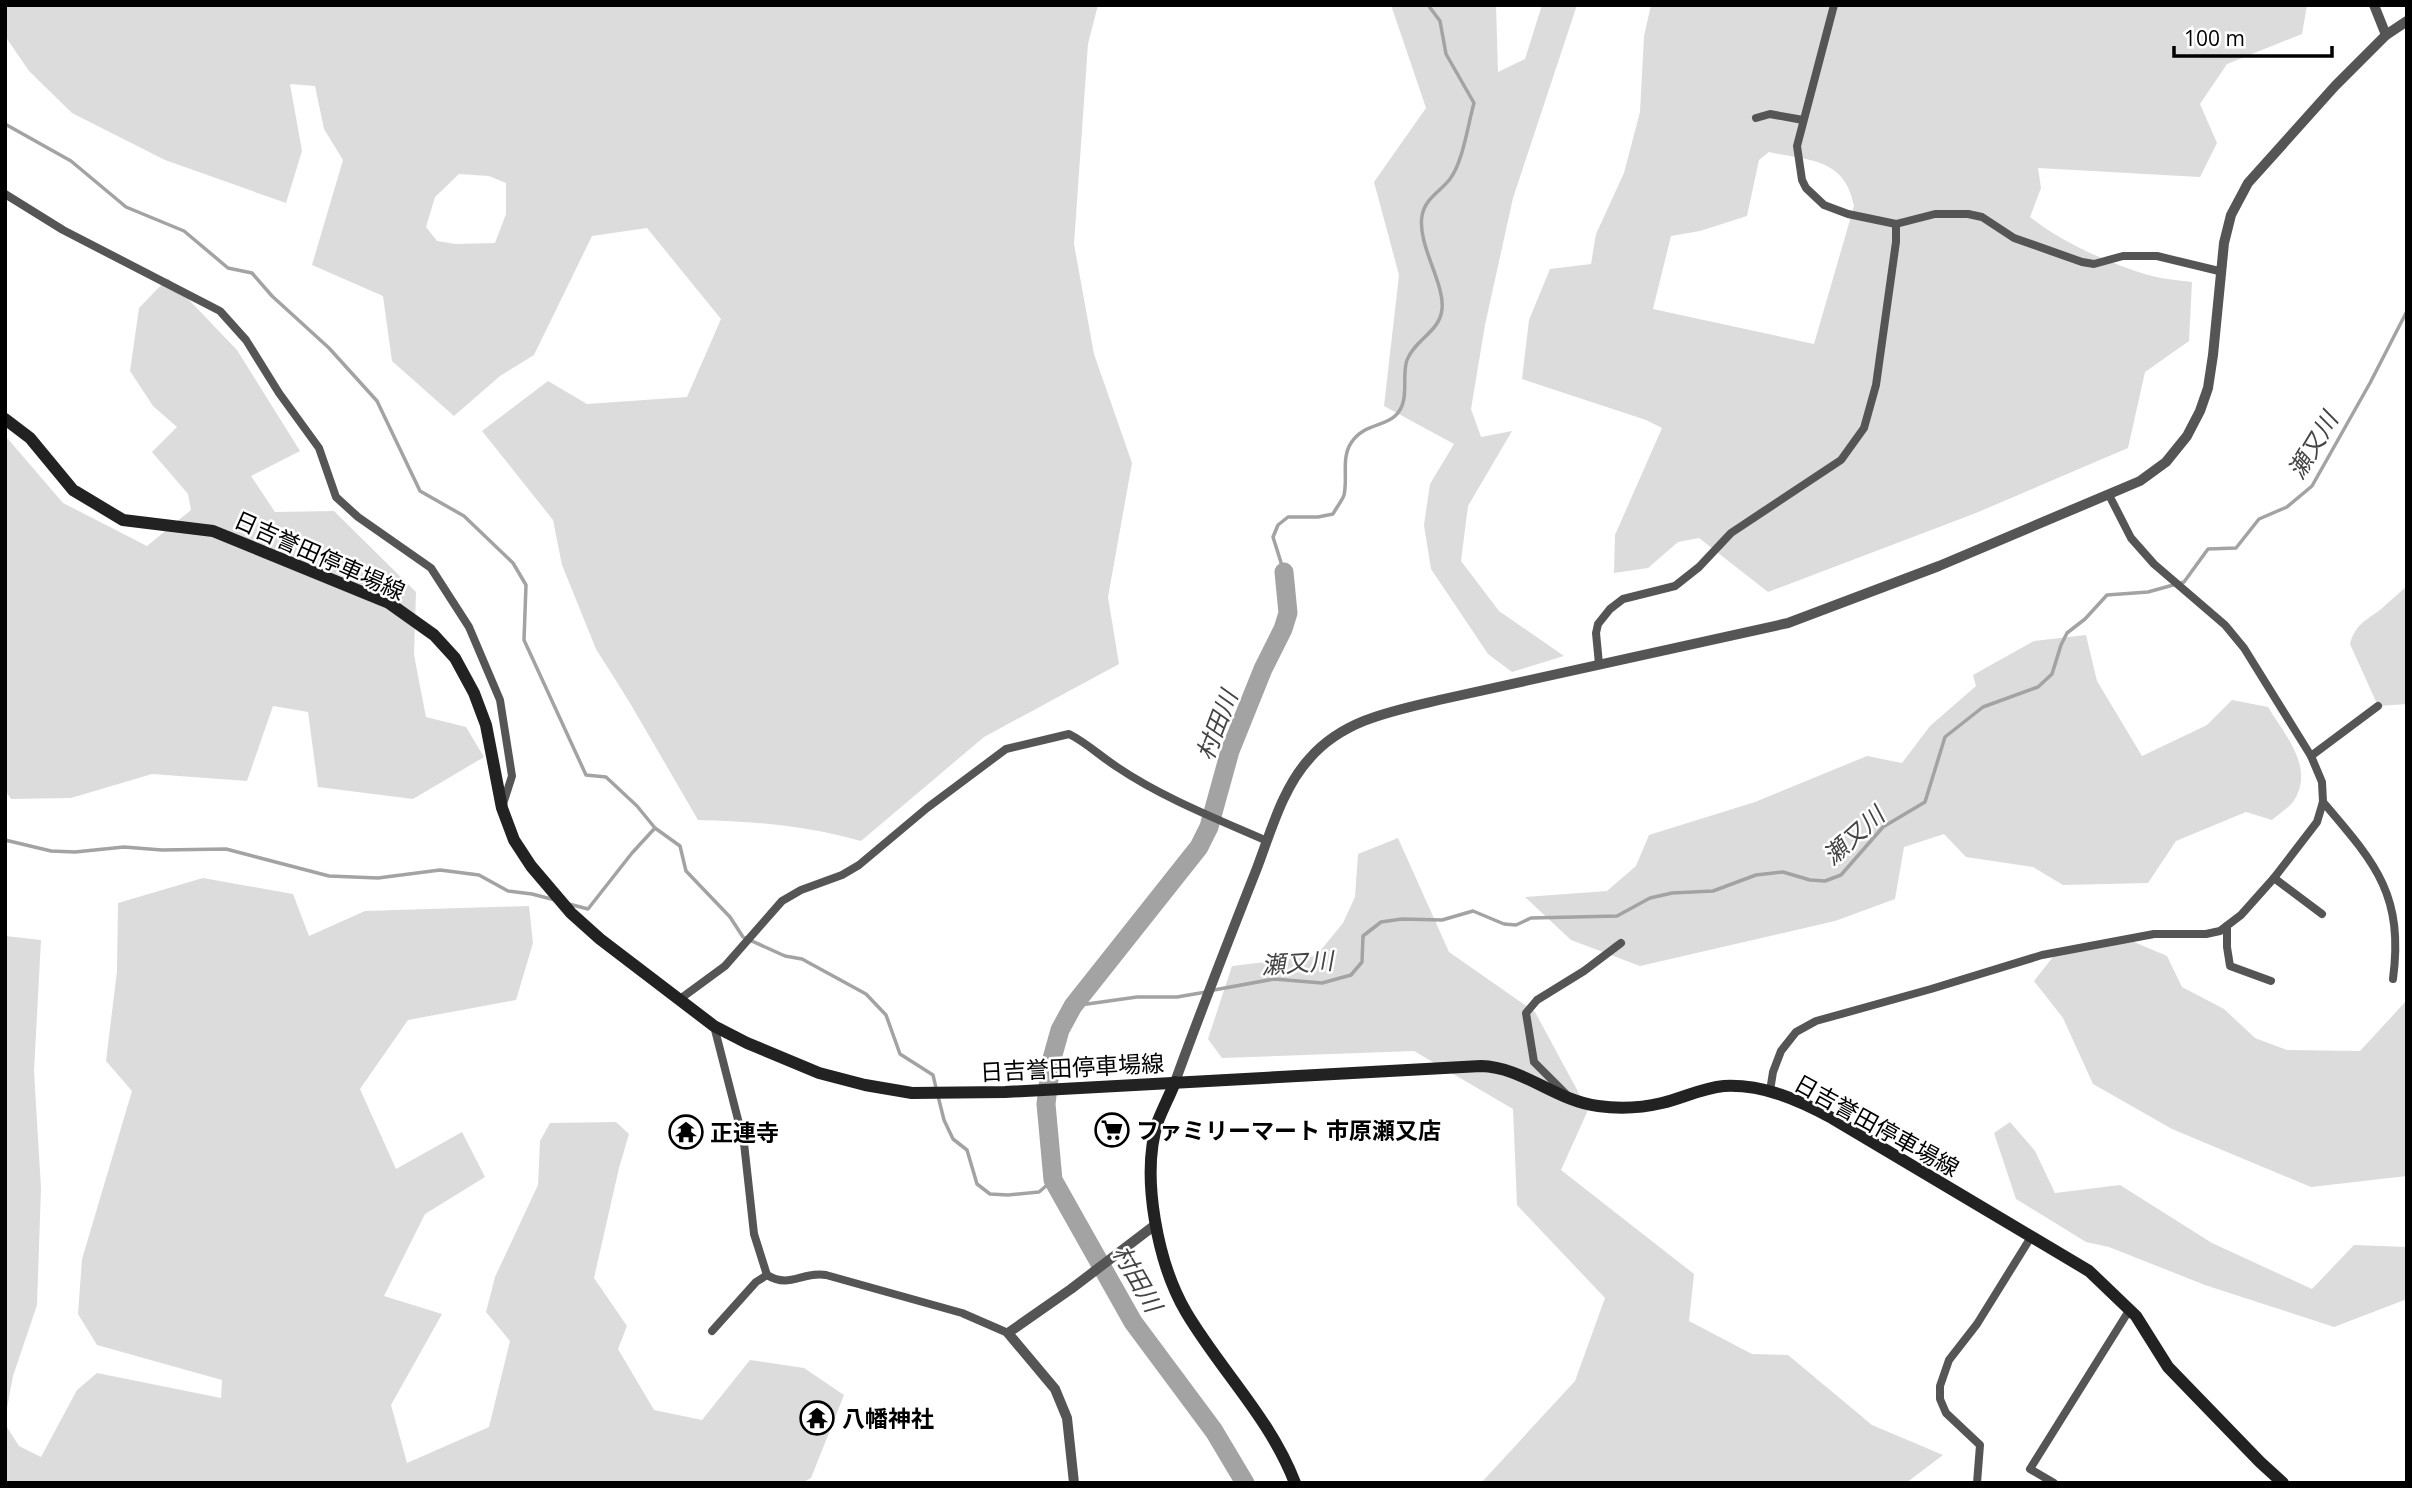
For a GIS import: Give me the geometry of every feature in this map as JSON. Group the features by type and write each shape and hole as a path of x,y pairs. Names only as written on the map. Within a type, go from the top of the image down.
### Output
{"main road":[{"name":"日吉誉田停車場線","path":"5,419 30,438 73,490 123,520 213,531 389,603 434,635 454,658 474,693 486,724 502,808 514,840 531,866 556,898 600,939 714,1026 747,1043 819,1073 912,1093 1114,1087 1494,1066 1514,1072 1573,1100 1597,1106 1629,1108 1663,1103 1725,1086 1770,1091 1793,1098 1832,1118 2089,1271 2130,1309 2168,1367 2283,1483"},
{"path":"1175,1082 1158,1122 1153,1145 1155,1225 1167,1273 1186,1312 1266,1423 1278,1443 1295,1483"}],"street":[{"path":"1834,5 1802,120 1797,156 1801,180 1811,194 1832,209 1896,224 1935,214 1968,214 1982,217 2014,238 2082,262 2094,264 2123,256 2157,256 2219,271"},
{"path":"2374,5 2386,34"},
{"path":"1175,1082 1210,985 1286,794 1310,758 1359,722 1387,712 1788,623 1938,566 2109,495 2140,481 2166,462 2194,424 2208,388 2219,271 2231,215 2248,183 2325,96 2386,34 2407,21"},
{"path":"1756,118 1770,114 1802,120"},
{"path":"5,194 63,230 220,311 246,340 279,393 319,448 336,497 358,517 431,569 468,627 500,700 512,776 502,808"},
{"path":"1599,664 1596,633 1598,624 1610,609 1623,599 1675,586 1699,567 1731,533 1841,460 1864,428 1876,385 1896,242 1896,224"},
{"path":"1770,1091 1773,1072 1781,1051 1796,1032 1816,1021 2042,955 2154,934 2206,934 2220,931 2241,915 2274,878 2317,822 2323,802 2322,782 2311,756 2244,648 2225,625 2154,564 2131,538 2109,495"},
{"path":"2311,756 2378,706"},
{"path":"680,999 724,966 782,901 811,885 842,875 859,865 927,808 1006,750 1069,734 1091,746 1117,767 1177,800 1267,841"},
{"path":"2323,802 2367,855 2384,887 2396,926 2393,979"},
{"path":"2274,878 2322,914"},
{"path":"2227,926 2230,966 2271,981"},
{"path":"1573,1100 1534,1062 1526,1013 1536,1000 1584,971 1621,943"},
{"path":"714,1026 744,1143 754,1234 767,1275 776,1281 785,1282 807,1275 826,1275 962,1313 1008,1332 1055,1389 1067,1418 1074,1483"},
{"path":"1008,1332 1155,1225"},
{"path":"1977,1483 1980,1445 1946,1413 1940,1399 1940,1386 1948,1360 1977,1324 2031,1237"},
{"path":"712,1331 756,1282 767,1275"},
{"path":"2054,1483 2030,1469 2130,1309"}],"shaded area":[{"path":"5,5 1098,5 1088,44 1074,244 1094,354 1132,463 1108,597 1119,664 984,737 861,841 780,825 698,820 596,649 562,565 553,520 482,431 548,381 587,404 687,397 721,319 647,228 592,236 534,355 500,376 454,416 392,361 383,296 312,265 343,160 324,129 315,86 290,84 302,151 286,203 165,160 72,113 29,71 5,36","holes":["459,174 489,176 506,183 506,214 495,243 456,244 437,241 426,227 435,197"]},
{"path":"1391,5 1496,5 1498,72 1525,59 1542,5 1577,5 1513,198 1485,325 1471,409 1481,437 1512,431 1468,506 1461,561 1499,611 1564,656 1512,672 1488,654 1431,569 1424,525 1430,484 1454,444 1384,406 1399,275 1374,182 1426,108"},
{"path":"1651,5 2307,5 2302,34 2227,64 2200,104 2217,143 2200,177 2038,168 2041,188 2030,217 2071,244 2118,265 2153,276 2192,282 2189,341 2145,372 2128,448 1976,513 1768,592 1699,538 1678,542 1648,568 1614,573 1615,535 1662,428 1646,420 1522,379 1529,320 1550,269 1591,264 1596,234 1624,173 1640,112 1644,36","holes":["1769,152 1811,160 1834,170 1843,179 1854,206 1814,344 1653,309 1671,236 1700,231 1747,216 1759,160"]},
{"path":"168,278 237,350 300,451 251,476 275,512 334,511 416,592 414,655 426,717 466,727 484,757 413,799 318,787 308,712 273,706 247,781 152,774 71,798 11,799 5,790 5,440 8,439 63,503 147,546 191,510 188,494 152,452 177,427 153,406 130,371 139,308"},
{"path":"2407,586 2407,704 2378,706 2350,644 2361,624"},
{"path":"2086,635 2097,681 2142,756 2207,725 2232,700 2268,707 2300,765 2299,790 2293,802 2272,820 2246,812 2176,841 2148,883 2063,885 2033,867 1966,857 1944,834 1904,847 1895,899 1835,921 1640,966 1571,940 1525,897 1607,891 1636,866 1649,835 1755,802 1867,756 1902,763 1930,726 1976,686 1973,675 2034,641"},
{"path":"1398,838 1449,952 1535,1012 1588,1110 1561,1170 1694,1274 1689,1321 1752,1354 1788,1355 1872,1425 1943,1455 1906,1483 1481,1483 1575,1381 1605,1298 1517,1205 1513,1109 1414,1051 1222,1058 1208,1039 1232,966 1316,956 1343,923 1355,897 1358,854"},
{"path":"203,878 293,894 309,936 365,911 529,906 533,943 516,1000 408,1020 360,1089 396,1169 462,1132 485,1177 425,1214 384,1296 442,1314 391,1405 407,1463 489,1427 510,1341 486,1312 495,1277 538,1185 540,1141 550,1123 616,1122 629,1134 594,1278 627,1326 618,1349 654,1410 702,1420 750,1360 804,1368 844,1395 811,1478 802,1483 5,1483 5,1424 19,1446 41,1457 77,1390 97,1373 221,1398 222,1380 97,1345 78,1314 82,1259 132,1091 106,1061 117,971 118,903"},
{"path":"5,936 41,940 34,1071 41,1188 37,1305 13,1376 5,1419"},
{"path":"2134,942 2167,956 2182,987 2224,1009 2255,1038 2287,1050 2360,1051 2407,1000 2407,1176 2311,1187 2172,1129 2093,1084 2063,1018 2034,981 2060,948"},
{"path":"2010,1122 2035,1151 2055,1193 2120,1185 2212,1243 2312,1289 2354,1245 2407,1247 2407,1299 2334,1327 2205,1285 2109,1247 2086,1242 2016,1199 1994,1133"}],"waterway":[{"name":"村田川","path":"1284,572 1273,537 1278,525 1288,517 1333,514 1344,495 1345,462 1351,443 1361,432 1390,420 1400,410 1403,404 1407,360 1440,317 1442,299 1423,239 1422,216 1430,200 1455,172 1474,103 1446,54 1440,21 1428,5"},
{"path":"5,124 71,161 126,207 184,231 228,268 252,273 272,296 329,348 377,401 420,491 464,516 513,563 526,585 524,640 586,775 606,777 637,806 655,828 680,846 686,871 730,917 743,937 785,956 802,959 866,994 886,1015 900,1054 933,1075 936,1088"},
{"name":"瀬又川","path":"1214,990 1274,979 1322,983 1351,975 1362,962 1363,936 1381,922 1402,919 1442,920 1473,911 1504,924 1516,925 1531,918 1617,916 1650,898 1672,893 1713,891 1756,875 1783,872 1810,880 1825,881 1841,875 1883,827 1925,802 1945,737 1983,707 2038,687 2052,674 2067,633 2085,619 2107,595 2148,592 2184,582 2208,549 2236,548 2259,519 2287,507 2312,486 2407,311"},
{"name":"村田川","path":"1245,1483 1214,1431 1133,1322 1053,1180 1046,1104 1051,1062 1060,1030 1073,1006 1199,847 1209,827 1230,751 1288,613 1284,572"},
{"path":"569,904 588,909 655,828"},
{"path":"5,840 51,851 75,852 124,847 162,850 226,849 329,876 378,878 440,870 479,875 508,891 555,900"},
{"name":"瀬又川","path":"1073,1006 1137,997 1177,997 1206,992"},
{"path":"938,1096 944,1120 953,1139 967,1150 977,1184 990,1194 1039,1192 1053,1180"}],"place":[{"name":"ファミリーマート 市原瀬又店","path":"1112,1130"},
{"name":"正連寺","path":"686,1132"},
{"name":"八幡神社","path":"817,1418"}]}
